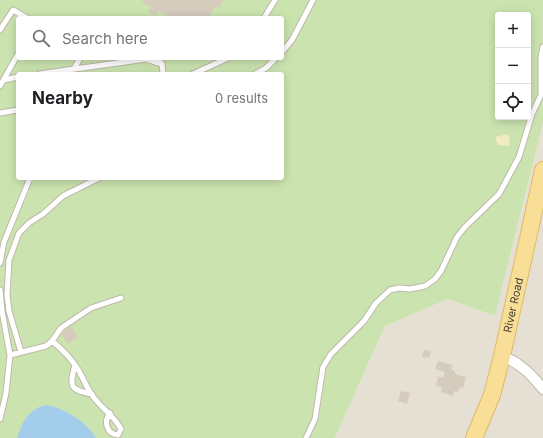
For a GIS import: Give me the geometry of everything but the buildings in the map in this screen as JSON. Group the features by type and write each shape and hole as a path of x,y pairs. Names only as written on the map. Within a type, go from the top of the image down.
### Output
{"main road":[{"name":"River Road","path":"474,438 492,394 502,356 543,170"}],"street":[{"path":"502,356 513,360 525,369 543,389"}],"lane":[{"path":"265,16 275,0"},
{"path":"284,50 292,40 313,0"},
{"path":"0,30 13,10 24,16"},
{"path":"306,438 315,419 323,367 330,354 364,321 376,302 390,290 399,288 410,289 425,286 435,279 441,271 457,237 465,227 500,194 519,157 529,122 541,95 541,57 543,47"},
{"path":"0,86 16,58"},
{"path":"74,69 79,60"},
{"path":"53,72 139,60"},
{"path":"149,60 162,64"},
{"path":"159,60 162,64 163,72"},
{"path":"197,72 224,60"},
{"path":"259,72 266,68 274,60"},
{"path":"4,80 16,77"},
{"path":"0,113 16,110"},
{"path":"0,263 4,242 29,180"},
{"path":"21,352 9,311 7,296 9,260 19,233 29,223 43,214 63,196 95,180"},
{"path":"0,290 2,311 10,355 6,393 0,419"},
{"path":"10,355 46,346 52,341 61,328 91,308 121,298"},
{"path":"52,341 65,352 75,365 94,398 110,413"},
{"path":"75,365 71,381 72,384 79,391 92,394"}],"shaded area":[{"path":"543,123 543,438 335,438 385,326 448,299 495,316"}],"green space":[{"path":"0,0 543,0 543,123 495,316 448,299 385,326 335,438 0,438"}],"sand":[{"path":"507,134 510,139 509,146 498,145 495,137"}],"water":[{"path":"47,405 61,409 75,417 92,432 96,438 17,438 27,417 35,409"}]}
